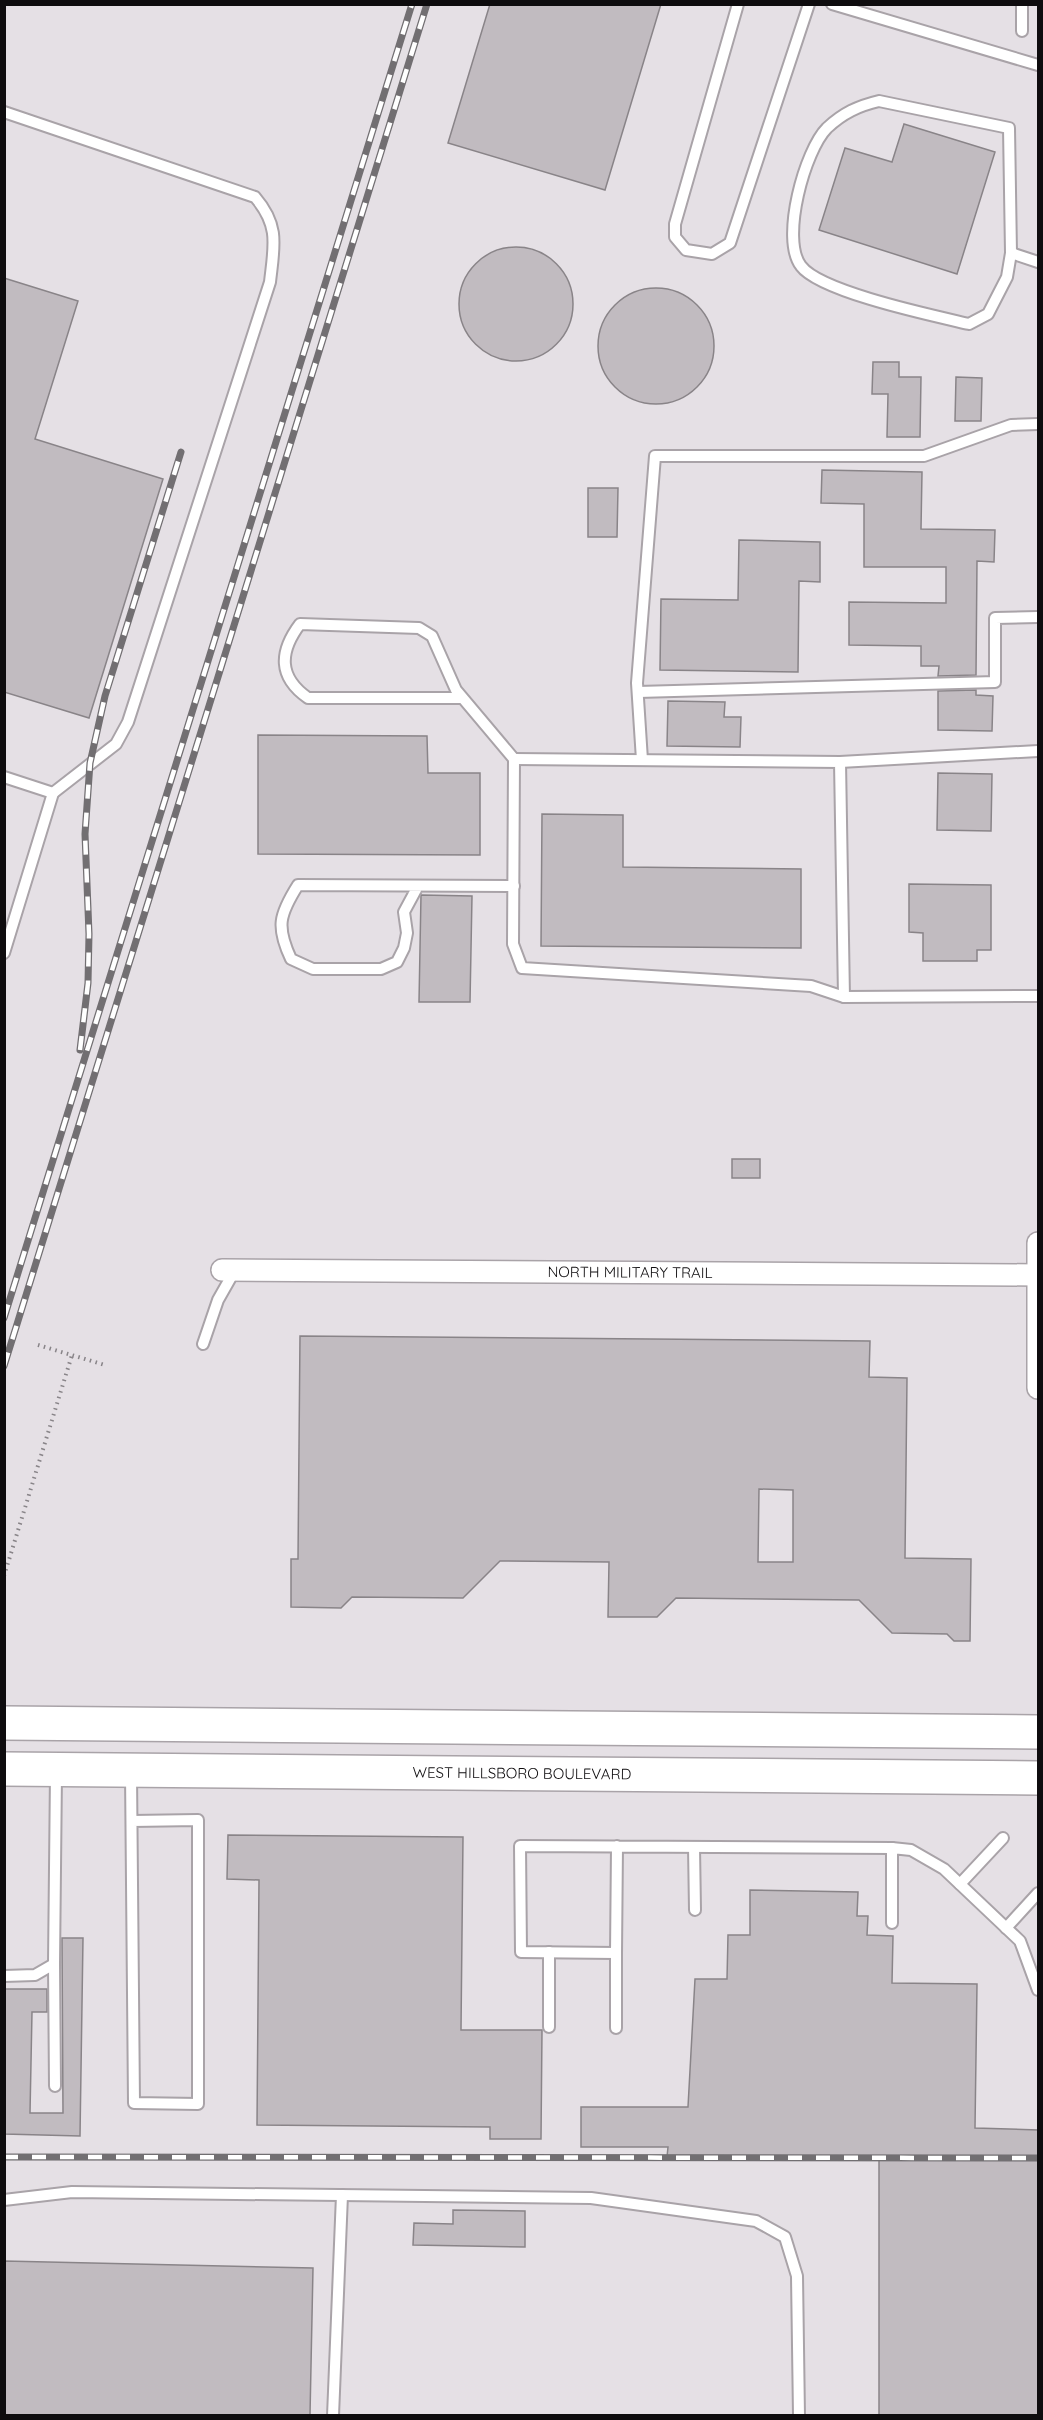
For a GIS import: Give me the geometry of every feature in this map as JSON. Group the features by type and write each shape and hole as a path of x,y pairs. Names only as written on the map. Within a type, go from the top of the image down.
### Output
{"main road":[{"path":"4,1723 1038,1732"},
{"path":"131,1770 141,1752 160,1739 214,1726"},
{"path":"560,1773 612,1746 629,1730"},
{"name":"WEST HILLSBORO BOULEVARD","path":"4,1769 1038,1779"}],"street":[{"path":"1038,1243 1038,1388"},
{"name":"NORTH MILITARY TRAIL","path":"229,1270 1038,1275"}],"lane":[{"path":"738,4 675,224 675,237 686,250 712,254 730,243 809,4"},
{"path":"832,4 864,9 1038,65"},
{"path":"1022,4 1022,31"},
{"path":"879,101 1009,128 1011,253 1007,277 988,314 969,324 832,287 801,267 791,240 794,212 805,170 825,130 852,108 879,101"},
{"path":"4,111 255,197 269,213 275,238 270,282 128,722 116,744 53,793 4,953"},
{"path":"1011,253 1038,262"},
{"path":"642,760 638,692 655,456 924,456 1011,425 1038,424"},
{"path":"638,692 995,682 996,618 1038,617"},
{"path":"462,698 308,698 293,687 283,664 289,639 300,624 419,628 432,636 462,698 514,759 513,944 522,968 811,986 844,997 1038,996"},
{"path":"514,759 840,762 1038,751"},
{"path":"840,762 844,997"},
{"path":"4,777 53,793"},
{"path":"418,886 404,912 407,933 404,948 397,962 381,969 313,969 291,959 281,937 284,907 298,885 514,886"},
{"path":"203,1344 229,1270"},
{"path":"56,1770 54,1964 56,2086"},
{"path":"131,1770 134,2103 198,2104 198,1820 132,1821"},
{"path":"960,1884 1002,1838"},
{"path":"616,1953 521,1952 520,1845 911,1850 944,1869 1020,1941 1038,1990"},
{"path":"616,2028 617,1846"},
{"path":"694,1847 695,1910"},
{"path":"892,1848 892,1923"},
{"path":"1006,1928 1038,1893"},
{"path":"549,1952 549,2027"},
{"path":"4,1976 35,1976 54,1964"},
{"path":"4,2200 72,2192 591,2198 756,2221 785,2237 797,2276 799,2415"},
{"path":"333,2415 342,2195"}],"path":[{"path":"38,1345 105,1365"},
{"path":"4,1576 72,1355"}],"building":[{"path":"490,4 661,4 605,190 448,143"},
{"path":"904,124 995,152 957,274 819,230 845,148 892,162"},
{"path":"516,247 538,251 557,263 569,282 573,304 569,326 557,345 538,357 516,361 494,357 475,345 463,326 459,304 463,282 475,263 494,251"},
{"path":"4,278 78,301 35,439 163,479 89,718 4,692"},
{"path":"656,288 678,293 697,305 709,324 714,346 709,368 697,387 678,399 656,404 634,399 615,387 603,368 598,346 603,324 615,305 634,293"},
{"path":"873,362 899,362 899,377 921,377 920,437 887,437 888,394 872,394"},
{"path":"956,377 982,378 981,421 955,421"},
{"path":"822,470 922,472 921,529 995,530 994,562 977,561 976,675 938,676 939,666 921,666 921,646 849,645 849,602 946,603 946,567 864,567 864,504 821,503"},
{"path":"588,488 618,488 617,537 588,537"},
{"path":"739,540 820,542 820,582 799,581 798,672 660,670 661,599 738,600"},
{"path":"976,690 976,695 993,696 992,731 938,730 938,691"},
{"path":"668,701 725,702 724,717 741,717 740,747 667,746"},
{"path":"258,735 427,736 428,773 480,773 480,855 258,854"},
{"path":"938,773 992,774 991,831 937,830"},
{"path":"542,814 623,815 623,867 801,869 801,948 541,946"},
{"path":"909,884 991,885 991,950 977,950 977,961 923,961 923,933 909,932"},
{"path":"421,895 472,896 470,1002 419,1002"},
{"path":"732,1159 760,1159 760,1178 732,1178"},
{"path":"300,1336 870,1341 869,1377 907,1378 905,1558 971,1559 970,1641 954,1641 947,1634 892,1633 859,1600 676,1598 657,1617 608,1617 609,1562 500,1561 463,1598 352,1597 341,1608 291,1607 291,1559 298,1559","holes":["759,1489 793,1490 793,1562 758,1562"]},
{"path":"228,1835 463,1837 461,2030 542,2030 541,2139 490,2139 490,2127 257,2125 259,1880 227,1879"},
{"path":"750,1890 858,1892 857,1916 868,1916 867,1935 893,1936 892,1983 977,1984 975,2128 1038,2130 1038,2415 879,2415 879,2160 667,2157 668,2147 581,2147 581,2107 688,2107 695,1979 727,1979 728,1935 750,1935"},
{"path":"62,1938 83,1938 80,2136 4,2134 4,1989 47,1989 47,2012 32,2012 30,2113 63,2113"},
{"path":"453,2210 525,2211 525,2247 413,2245 414,2223 453,2224"},
{"path":"4,2261 313,2268 310,2415 4,2415"}],"railway":[{"path":"4,1318 412,4"},
{"path":"4,1366 427,4"},
{"path":"80,1050 88,983 89,934 85,834 90,763 105,696 181,452"},
{"path":"4,2157 1038,2158"}]}
